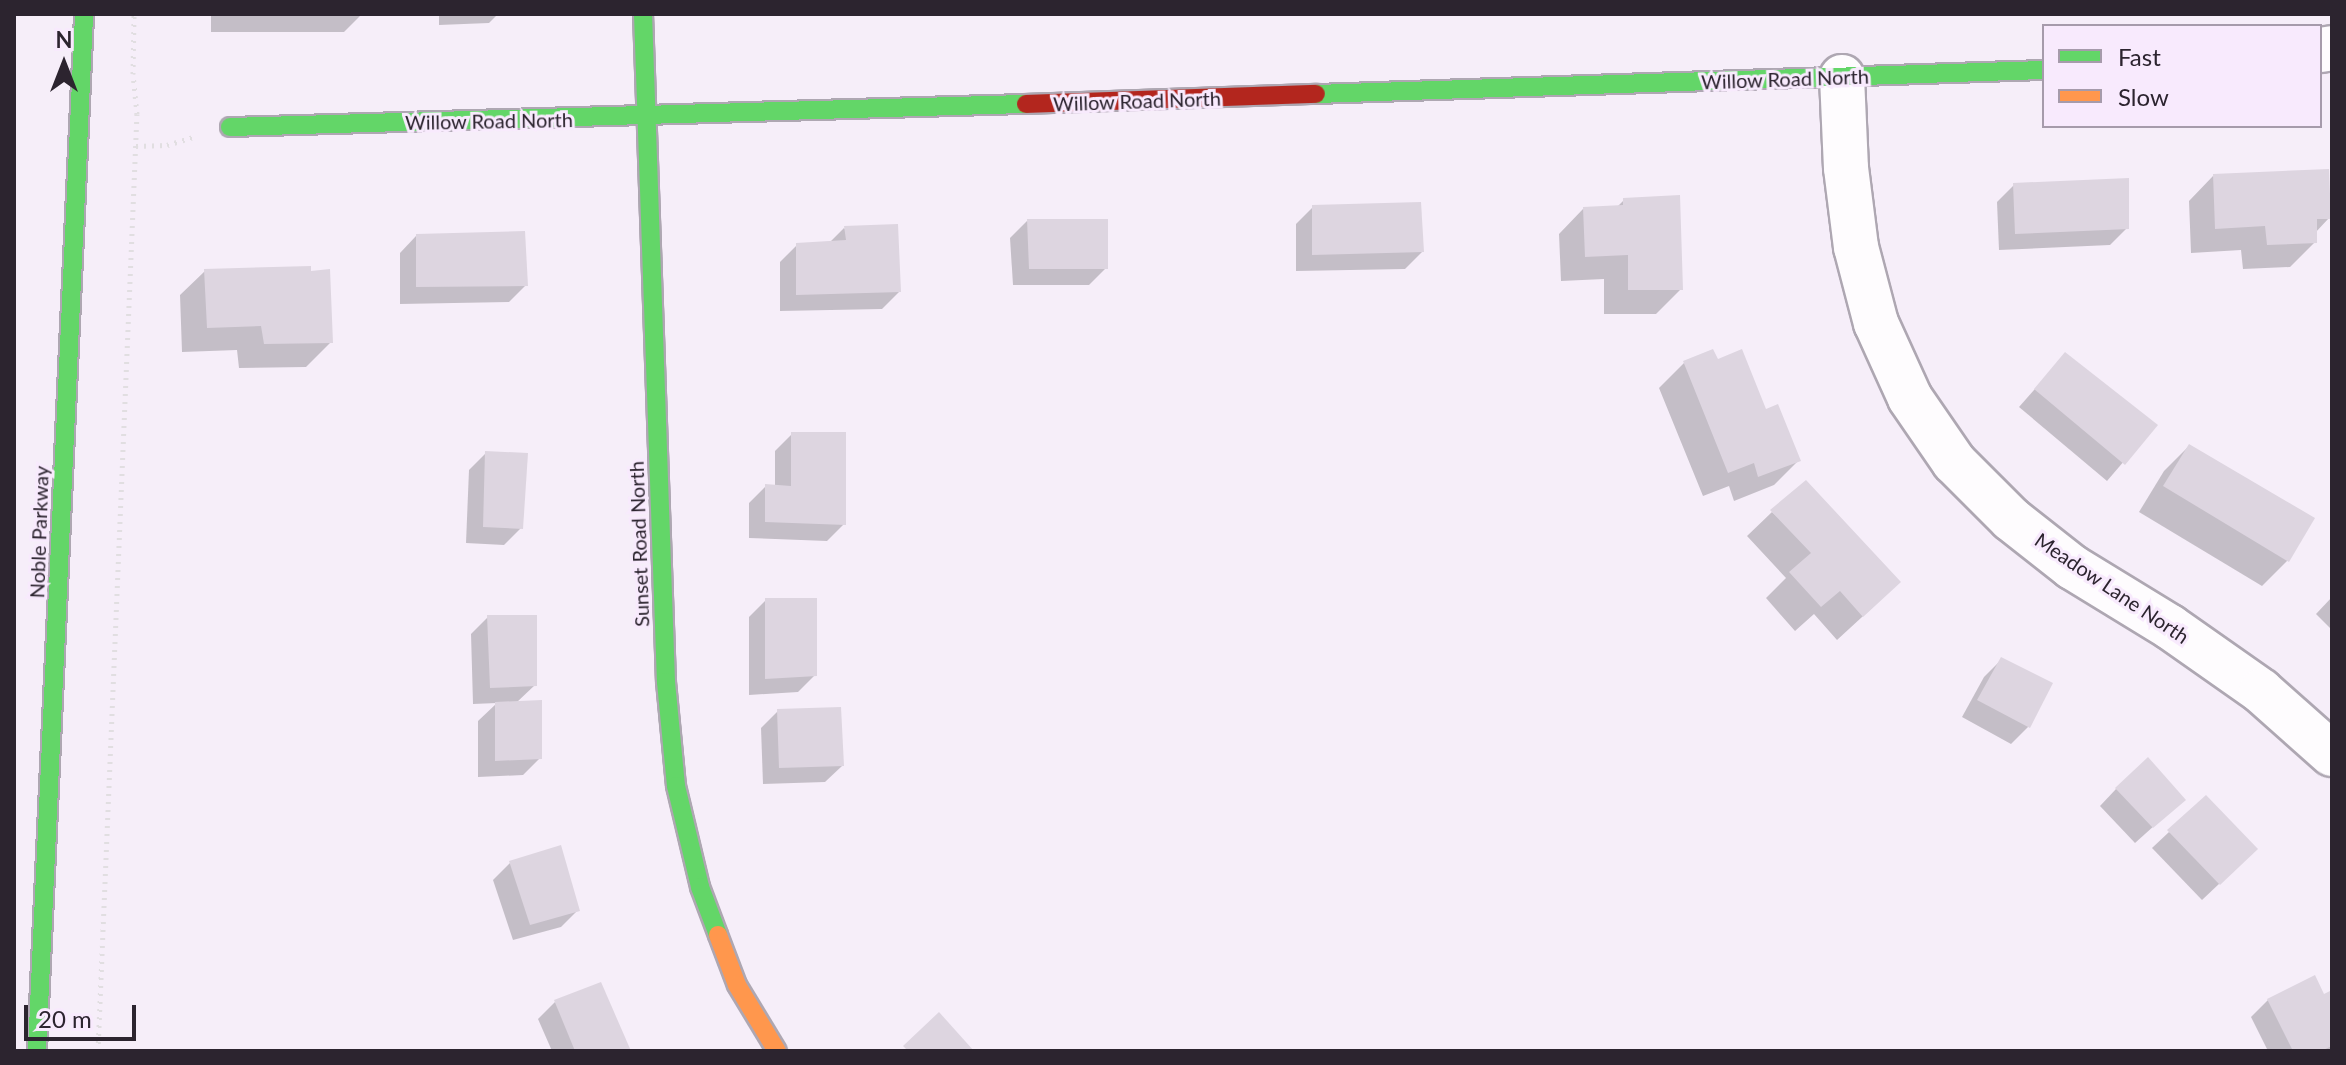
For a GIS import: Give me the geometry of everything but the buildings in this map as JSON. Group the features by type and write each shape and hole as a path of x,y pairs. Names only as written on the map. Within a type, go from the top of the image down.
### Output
{"street":[{"name":"Noble Parkway","path":"37,1051 84,14"},
{"name":"Sunset Road North","path":"643,14 666,682 676,786 700,887 737,985 777,1051"},
{"name":"Willow Road North","path":"230,127 646,117 2042,70"},
{"name":"Meadow Lane North","path":"1842,77 1846,168 1856,247 1876,323 1910,398 1954,462 2011,519 2060,557 2170,627 2261,691 2332,754"}],"path":[{"path":"98,1051 136,146 134,14"},
{"path":"136,146 167,145 230,127"}],"traffic: fast":[{"path":"37,1051 84,14"},
{"path":"643,14 666,682 676,786 700,887 718,935"},
{"path":"1316,94 2042,70"},
{"path":"230,127 1026,104"}],"traffic: slow":[{"path":"718,935 737,985 777,1051"}],"traffic: jam":[{"path":"1026,104 1316,94"}]}
